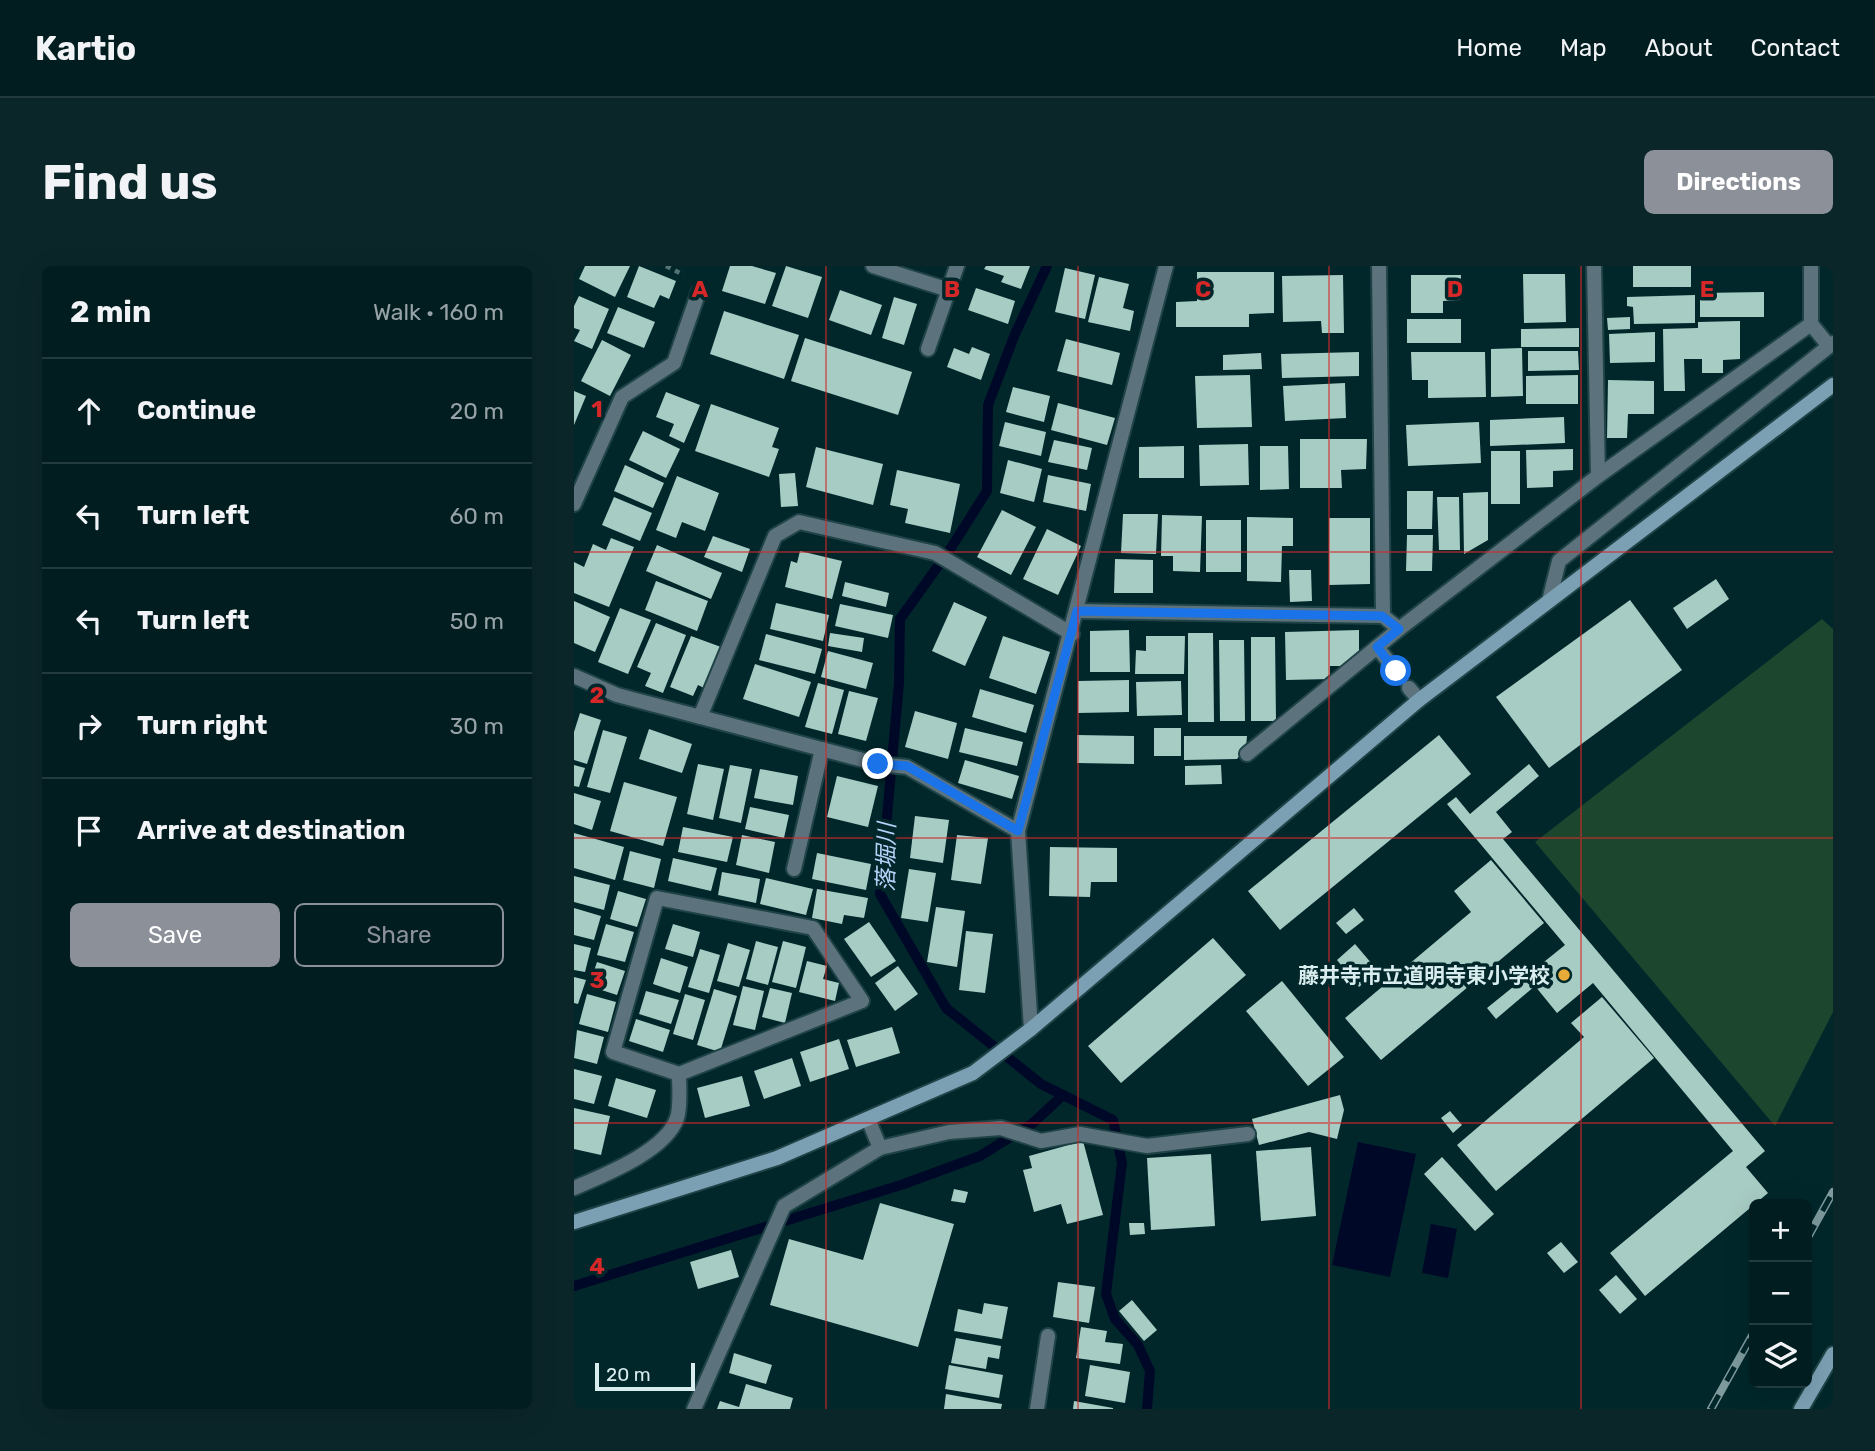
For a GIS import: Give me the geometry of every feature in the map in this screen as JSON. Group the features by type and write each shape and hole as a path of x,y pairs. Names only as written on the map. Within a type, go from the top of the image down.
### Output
{"street":[{"path":"873,266 949,290"},
{"path":"928,349 957,266"},
{"path":"1031,1029 1018,831 1072,634 1166,266"},
{"path":"1379,266 1382,616"},
{"path":"1594,266 1598,476"},
{"path":"1549,601 1559,561 1831,344 1811,324 1811,266"},
{"path":"574,504 622,397 674,363 699,291"},
{"path":"1247,754 1399,629 1598,476 1811,324"},
{"path":"574,1222 777,1158 973,1073 1031,1029 1414,694 1549,601 1833,385"},
{"path":"699,717 775,536 799,522 934,553 1072,634"},
{"path":"1077,611 1382,616 1399,629"},
{"path":"1377,647 1396,671"},
{"path":"574,676 617,695 878,764 907,766 1018,831"},
{"path":"794,869 822,749"},
{"path":"657,898 813,928 862,1002 679,1074 613,1052 657,898"},
{"path":"574,1188 629,1163 666,1136 677,1118 679,1074"},
{"path":"868,1119 880,1148"},
{"path":"694,1409 784,1206 880,1148 949,1132 1001,1128 1041,1141 1080,1134 1147,1146 1248,1134"},
{"path":"1037,1409 1048,1336"},
{"path":"1801,1409 1833,1354"}],"green space":[{"path":"1822,619 1833,629 1833,1012 1775,1126 1535,842"}],"water":[{"path":"1358,1142 1416,1154 1390,1277 1332,1265"},
{"path":"1431,1224 1457,1229 1448,1278 1422,1273"}],"building":[{"path":"585,266 630,266 615,297 579,279"},
{"path":"639,266 676,281 669,299 660,295 654,308 627,297"},
{"path":"730,266 752,266 776,273 765,304 722,291"},
{"path":"786,266 822,277 808,318 772,306"},
{"path":"986,266 1030,266 1021,289 1001,282 1004,276 984,269"},
{"path":"1633,266 1691,266 1691,287 1633,287"},
{"path":"1065,268 1095,275 1085,319 1055,312"},
{"path":"1197,272 1274,272 1274,313 1249,314 1249,327 1176,327 1176,302 1197,301"},
{"path":"1523,274 1565,274 1566,322 1524,323"},
{"path":"1343,275 1344,333 1322,333 1321,321 1283,322 1282,276"},
{"path":"1411,275 1461,275 1460,300 1443,301 1443,313 1411,313"},
{"path":"1099,277 1129,284 1123,308 1134,311 1130,331 1088,322"},
{"path":"976,288 1015,301 1008,324 968,310"},
{"path":"840,290 882,305 871,335 829,320"},
{"path":"1764,292 1764,317 1700,317 1700,293"},
{"path":"1695,295 1695,323 1634,324 1633,307 1627,306 1627,297"},
{"path":"579,296 609,309 592,349 574,341 580,330 574,328 574,306"},
{"path":"894,297 917,304 904,345 882,338"},
{"path":"618,307 655,322 644,348 607,333"},
{"path":"724,311 799,335 784,379 710,354"},
{"path":"1630,317 1630,329 1608,330 1607,318"},
{"path":"1407,319 1461,319 1461,343 1407,343"},
{"path":"1740,321 1740,359 1723,360 1723,373 1702,373 1702,359 1684,359 1685,391 1664,391 1663,329 1698,328 1698,322"},
{"path":"1579,328 1579,347 1521,347 1521,329"},
{"path":"1655,332 1655,362 1610,363 1609,334"},
{"path":"805,338 912,372 898,415 791,381"},
{"path":"1066,339 1120,353 1112,385 1057,371"},
{"path":"602,340 631,355 610,396 581,381"},
{"path":"972,347 990,354 981,380 947,367 954,348 969,354"},
{"path":"1522,348 1523,396 1491,397 1491,349"},
{"path":"1528,351 1578,351 1579,370 1528,371"},
{"path":"1359,352 1359,376 1282,378 1281,354"},
{"path":"1411,352 1485,352 1486,397 1428,398 1428,380 1412,380"},
{"path":"1261,353 1262,369 1223,370 1223,355"},
{"path":"1250,375 1252,427 1197,428 1195,376"},
{"path":"1578,375 1578,404 1526,404 1526,376"},
{"path":"1608,380 1654,381 1654,414 1628,414 1627,438 1607,438"},
{"path":"1345,383 1346,418 1285,421 1283,386"},
{"path":"1013,387 1050,396 1044,422 1006,412"},
{"path":"574,391 586,396 574,425"},
{"path":"666,392 700,405 684,443 669,436 674,424 656,417"},
{"path":"1058,403 1115,418 1107,445 1051,430"},
{"path":"711,404 779,428 772,447 779,449 769,477 695,451"},
{"path":"1564,417 1565,443 1490,446 1490,420"},
{"path":"1005,422 1046,432 1041,456 999,446"},
{"path":"1479,422 1481,463 1408,466 1406,425"},
{"path":"643,431 680,449 666,478 629,460"},
{"path":"1300,439 1367,439 1366,469 1341,470 1342,488 1300,488"},
{"path":"1054,440 1092,448 1087,470 1048,462"},
{"path":"1248,444 1249,485 1200,486 1199,445"},
{"path":"1184,446 1184,478 1139,478 1139,447"},
{"path":"1260,446 1288,446 1289,489 1260,490"},
{"path":"816,447 883,464 873,505 806,487"},
{"path":"1573,449 1573,470 1553,471 1553,487 1527,488 1526,450"},
{"path":"1491,451 1520,451 1520,504 1491,504"},
{"path":"1008,460 1042,469 1034,502 1000,493"},
{"path":"625,465 664,483 653,508 614,491"},
{"path":"897,470 960,484 950,533 905,523 908,509 890,505"},
{"path":"795,473 798,506 781,507 779,474"},
{"path":"1048,475 1091,484 1086,511 1043,502"},
{"path":"677,476 719,493 705,531 682,522 676,538 656,530"},
{"path":"1407,491 1433,491 1432,529 1407,529"},
{"path":"1488,492 1488,540 1464,554 1463,493"},
{"path":"614,497 652,513 640,541 602,525"},
{"path":"1437,497 1459,497 1460,550 1439,550"},
{"path":"1002,510 1036,527 1011,575 977,557"},
{"path":"1123,514 1158,514 1156,554 1121,553"},
{"path":"1162,515 1202,516 1200,572 1173,571 1173,556 1161,556"},
{"path":"1247,517 1293,518 1293,546 1282,546 1281,582 1247,581"},
{"path":"1329,518 1370,518 1370,584 1329,585"},
{"path":"1206,520 1241,520 1241,572 1206,572"},
{"path":"1047,529 1081,546 1058,595 1023,579"},
{"path":"1407,535 1433,535 1432,571 1406,571"},
{"path":"713,536 750,549 742,572 704,557"},
{"path":"611,538 634,547 609,607 574,593 574,562 584,567 593,544 606,550"},
{"path":"657,545 722,573 711,599 646,571"},
{"path":"800,551 842,561 832,599 785,587 791,561 797,563"},
{"path":"1115,559 1153,560 1153,593 1114,593"},
{"path":"1289,570 1311,570 1312,601 1290,602"},
{"path":"1716,579 1729,599 1687,629 1673,608"},
{"path":"656,581 708,601 697,631 645,610"},
{"path":"845,582 889,593 886,607 842,596"},
{"path":"1630,600 1682,670 1549,768 1496,697"},
{"path":"574,601 610,617 595,652 574,643"},
{"path":"954,602 987,617 965,666 932,651"},
{"path":"776,603 829,615 823,641 770,629"},
{"path":"840,604 893,615 888,638 835,626"},
{"path":"620,608 651,620 628,674 598,662"},
{"path":"656,623 686,635 663,693 645,686 651,673 637,667"},
{"path":"1129,630 1130,672 1090,672 1090,631"},
{"path":"1359,630 1359,655 1350,666 1330,666 1330,679 1286,680 1285,632"},
{"path":"830,633 864,638 862,652 828,646"},
{"path":"1188,633 1213,633 1214,722 1188,722"},
{"path":"766,634 822,649 815,674 759,660"},
{"path":"691,636 721,647 704,688 698,685 693,696 670,687"},
{"path":"1003,636 1050,652 1036,694 989,678"},
{"path":"1146,636 1185,636 1184,674 1135,674 1136,650 1146,651"},
{"path":"1251,637 1275,637 1276,721 1251,721"},
{"path":"1219,640 1244,640 1245,721 1220,721"},
{"path":"828,651 873,663 866,689 821,677"},
{"path":"755,664 811,682 799,717 743,699"},
{"path":"1129,680 1129,712 1078,713 1078,681"},
{"path":"1181,681 1182,715 1137,716 1136,682"},
{"path":"818,683 844,690 832,734 805,727"},
{"path":"980,689 1034,705 1026,733 972,717"},
{"path":"849,691 878,698 866,741 838,734"},
{"path":"915,711 957,723 948,759 905,747"},
{"path":"580,713 601,720 587,764 574,760 574,732"},
{"path":"965,728 1023,742 1017,766 959,752"},
{"path":"1154,728 1181,728 1181,756 1154,756"},
{"path":"649,729 692,744 682,773 639,759"},
{"path":"603,730 627,737 610,793 587,787"},
{"path":"1077,735 1134,736 1134,764 1077,763"},
{"path":"1439,735 1471,774 1280,930 1248,891"},
{"path":"1184,736 1247,736 1246,748 1237,759 1184,760"},
{"path":"965,760 1019,776 1012,799 958,783"},
{"path":"698,764 724,769 713,820 687,814"},
{"path":"1529,764 1539,776 1496,812 1512,832 1503,839 1765,1151 1746,1167 1768,1193 1761,1199 1749,1199 1749,1209 1645,1296 1610,1253 1733,1151 1593,983 1557,1013 1535,986 1496,1019 1487,1008 1565,945 1447,804 1456,797 1470,814"},
{"path":"574,765 585,768 579,787 574,786"},
{"path":"730,765 752,769 741,823 719,818"},
{"path":"1221,765 1222,784 1185,785 1185,766"},
{"path":"760,769 798,776 793,805 754,798"},
{"path":"837,776 878,786 868,827 827,817"},
{"path":"624,782 677,797 663,846 610,831"},
{"path":"574,793 601,801 592,830 574,824"},
{"path":"750,807 789,815 784,838 745,829"},
{"path":"915,816 949,820 943,863 910,858"},
{"path":"683,827 733,837 727,862 678,852"},
{"path":"574,833 624,847 615,880 574,868"},
{"path":"742,835 775,842 769,873 736,865"},
{"path":"957,835 988,838 981,884 951,880"},
{"path":"1050,847 1117,848 1117,882 1091,882 1090,897 1049,896"},
{"path":"630,851 661,859 654,888 623,880"},
{"path":"817,853 871,864 866,890 812,879"},
{"path":"673,858 717,868 711,891 668,881"},
{"path":"1491,860 1544,923 1381,1060 1345,1018 1471,912 1454,891"},
{"path":"909,869 936,873 928,922 901,918"},
{"path":"722,872 760,879 756,903 718,895"},
{"path":"574,876 610,885 604,910 574,902"},
{"path":"766,878 813,889 806,915 760,904"},
{"path":"817,889 868,898 864,918 844,915 842,924 812,918"},
{"path":"618,891 646,899 637,927 610,919"},
{"path":"936,907 965,911 957,967 927,962"},
{"path":"574,908 601,916 594,940 574,935"},
{"path":"1354,908 1364,920 1346,934 1336,923"},
{"path":"869,922 896,961 871,977 844,939"},
{"path":"606,924 634,932 625,962 597,955"},
{"path":"673,924 700,932 693,957 665,949"},
{"path":"966,931 993,934 985,993 959,990"},
{"path":"1213,938 1246,975 1121,1083 1088,1046"},
{"path":"756,941 778,947 768,985 746,979"},
{"path":"783,941 806,947 796,988 772,982"},
{"path":"728,943 750,950 739,987 717,981"},
{"path":"574,944 591,948 585,972 574,970"},
{"path":"1355,944 1378,971 1359,987 1337,960"},
{"path":"700,949 720,955 709,993 688,987"},
{"path":"661,958 688,967 680,993 653,984"},
{"path":"807,961 827,966 823,979 839,983 835,1001 799,992"},
{"path":"597,962 625,971 617,995 589,986"},
{"path":"898,966 918,994 895,1011 875,983"},
{"path":"574,977 586,980 578,1004 574,1003"},
{"path":"1282,981 1344,1057 1308,1086 1246,1011"},
{"path":"743,986 764,991 755,1030 733,1025"},
{"path":"770,988 792,993 785,1023 762,1017"},
{"path":"714,989 737,996 720,1052 697,1045"},
{"path":"646,991 679,1000 671,1024 639,1014"},
{"path":"587,994 616,1002 608,1032 579,1024"},
{"path":"685,994 705,1000 693,1040 673,1034"},
{"path":"1602,997 1654,1058 1496,1191 1457,1145 1584,1037 1571,1023"},
{"path":"636,1019 670,1030 663,1052 629,1041"},
{"path":"892,1027 900,1053 856,1067 847,1040"},
{"path":"577,1030 604,1037 597,1064 574,1058"},
{"path":"839,1039 849,1069 810,1082 800,1052"},
{"path":"792,1058 801,1086 764,1099 754,1071"},
{"path":"574,1069 602,1076 594,1104 574,1099"},
{"path":"742,1076 750,1106 705,1118 697,1088"},
{"path":"616,1078 656,1090 647,1118 608,1106"},
{"path":"1340,1095 1344,1110 1337,1139 1309,1132 1259,1145 1252,1119"},
{"path":"574,1108 610,1116 601,1155 574,1149"},
{"path":"1450,1111 1462,1125 1453,1133 1441,1118"},
{"path":"1083,1141 1103,1215 1067,1224 1061,1204 1034,1212 1023,1170 1032,1168 1029,1156"},
{"path":"1311,1147 1316,1216 1261,1221 1256,1151"},
{"path":"1211,1154 1215,1226 1151,1230 1147,1158"},
{"path":"1442,1157 1494,1214 1475,1231 1424,1174"},
{"path":"954,1189 968,1192 965,1203 951,1201"},
{"path":"880,1203 954,1224 918,1347 770,1305 789,1239 863,1260"},
{"path":"1129,1223 1144,1223 1145,1234 1130,1235"},
{"path":"1561,1242 1578,1262 1564,1273 1547,1253"},
{"path":"731,1250 739,1277 698,1289 690,1262"},
{"path":"1616,1275 1637,1299 1620,1314 1599,1290"},
{"path":"1058,1282 1095,1287 1089,1323 1053,1317"},
{"path":"1132,1300 1157,1330 1144,1341 1119,1311"},
{"path":"984,1303 1008,1307 1002,1339 954,1331 958,1309 982,1314"},
{"path":"1081,1327 1107,1331 1105,1342 1123,1344 1120,1364 1076,1358"},
{"path":"956,1338 1001,1346 999,1359 988,1357 986,1369 951,1363"},
{"path":"734,1353 772,1365 766,1384 729,1373"},
{"path":"949,1365 1003,1375 999,1398 945,1389"},
{"path":"1090,1365 1130,1372 1125,1403 1085,1396"},
{"path":"746,1384 793,1398 790,1409 717,1409 720,1401 739,1407"},
{"path":"946,1394 1002,1404 1001,1409 944,1409"},
{"path":"1074,1401 1113,1408 1113,1409 1073,1409"}],"waterway":[{"name":"落堀川","path":"1047,266 1015,334 988,405 987,491 951,548 900,619 899,683 880,894 946,1008 1041,1084 1113,1120 1122,1163 1106,1294 1115,1319 1138,1345 1150,1371 1147,1409"},
{"path":"574,1286 901,1185 980,1156 1033,1123 1063,1095"}],"railway":[{"path":"1812,1230 1833,1192"},
{"path":"1711,1409 1749,1341"}],"place":[{"name":"藤井寺市立道明寺東小学校","path":"1564,975"}],"route":[{"path":"878,764 907,766 1018,831 1077,611 1382,616 1399,629 1377,647 1396,671"}]}
